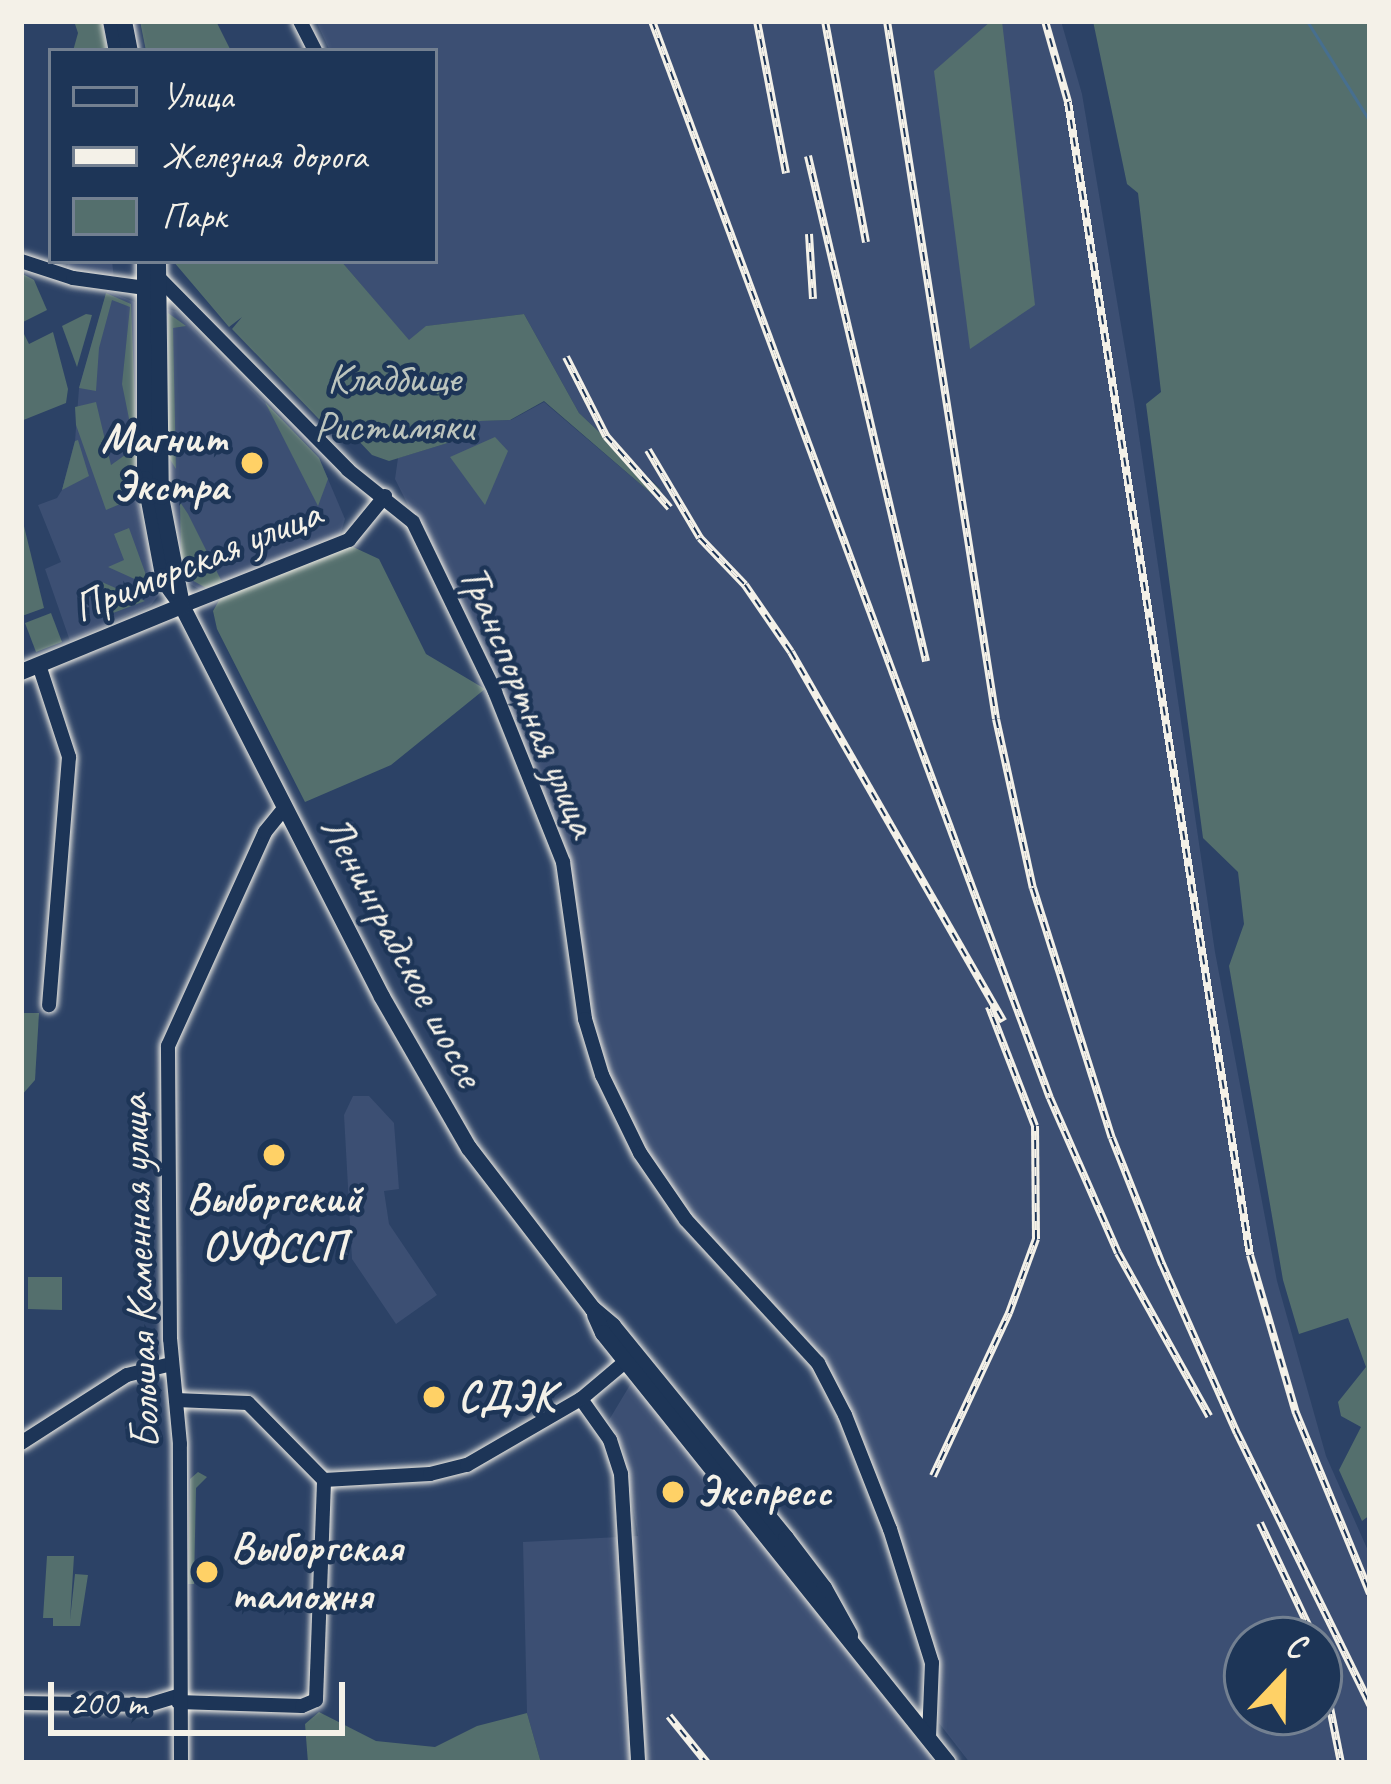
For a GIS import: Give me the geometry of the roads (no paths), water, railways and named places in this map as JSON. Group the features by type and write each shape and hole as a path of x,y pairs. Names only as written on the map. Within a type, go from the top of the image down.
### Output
{"main road":[{"name":"Ленинградское шоссе","path":"154,275 161,497 182,606 439,1100 469,1148 592,1309 603,1333 630,1358 818,1603 850,1635 949,1763"},
{"name":"Приморская улица","path":"30,668 182,606"}],"street":[{"path":"21,262 73,278 154,275"},
{"name":"Транспортная улица","path":"154,275 348,470 412,522 495,692 563,862 585,1019 602,1075 630,1133 686,1220 818,1363 845,1415 890,1529 932,1663 929,1739"},
{"name":"Приморская улица","path":"182,606 349,540 385,496"},
{"path":"30,668 69,757 50,1005"},
{"name":"Большая Каменная улица","path":"181,1763 168,1046 265,832 285,807"},
{"path":"324,1480 454,1469 581,1399 630,1358"},
{"path":"21,1443 127,1375 171,1364"},
{"path":"581,1399 610,1440 621,1474 638,1763"},
{"path":"21,1703 148,1705 177,1699 302,1706 316,1700 324,1480 248,1402 176,1400"}],"waterway":[{"path":"1307,21 1370,122"}],"railway":[{"path":"652,21 1050,1098 1118,1253 1209,1416"},
{"path":"757,21 786,173"},
{"path":"825,21 866,242"},
{"path":"887,21 996,719 1033,888 1112,1138 1162,1264 1237,1433 1370,1705"},
{"path":"1045,21 1068,102 1250,1255 1296,1413 1370,1593"},
{"path":"808,156 926,661"},
{"path":"809,234 813,299"},
{"path":"566,357 606,436 670,508"},
{"path":"648,450 700,538 745,585 791,652 1003,1021"},
{"path":"933,1476 1009,1313 1036,1239 1035,1126 989,1007"},
{"path":"1260,1523 1304,1616"},
{"path":"669,1716 707,1763"},
{"path":"1336,1736 1341,1763"}],"place":[{"name":"Магнит Экстра","path":"252,463"},
{"name":"Выборгский ОУФССП","path":"274,1155"},
{"name":"СДЭК","path":"434,1397"},
{"name":"Экспресс","path":"673,1492"},
{"name":"Выборгская таможня","path":"207,1572"}],"park label":[{"name":"Кладбище Ристимяки","path":"394,403"}]}
